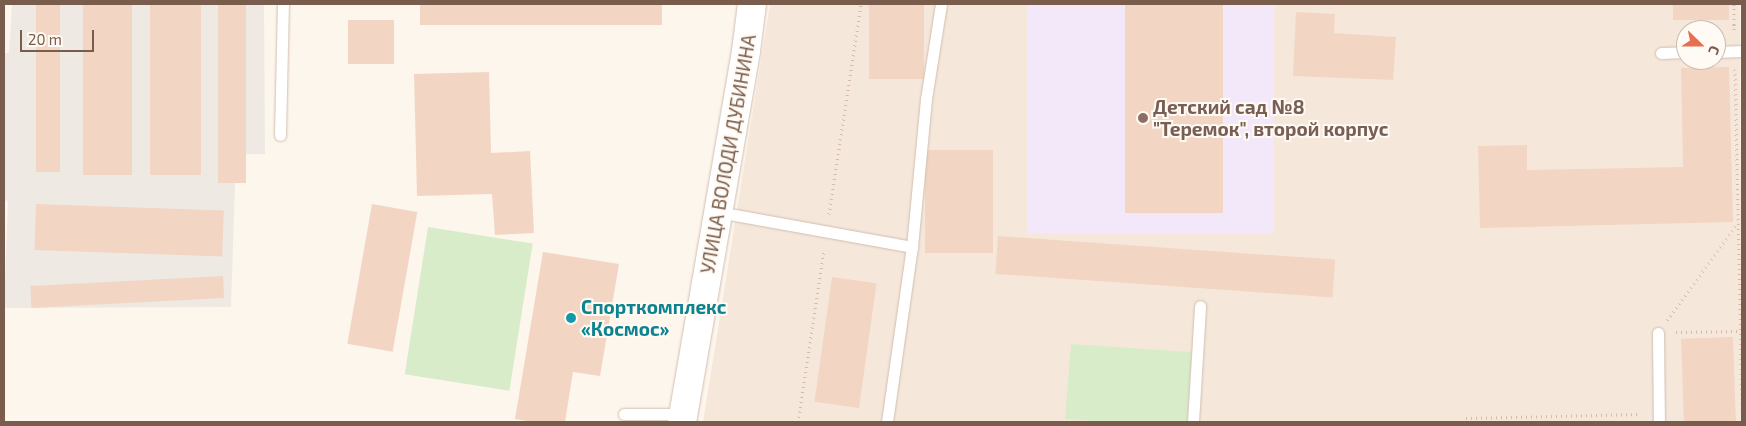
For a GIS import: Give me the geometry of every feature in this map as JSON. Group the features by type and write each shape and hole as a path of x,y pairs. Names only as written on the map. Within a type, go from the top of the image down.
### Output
{"street":[{"name":"УЛИЦА ВОЛОДИ ДУБИНИНА","path":"682,418 752,4"}],"lane":[{"path":"280,135 283,4"},
{"path":"887,422 912,247 926,99 941,4"},
{"path":"1661,53 1676,52"},
{"path":"718,212 912,247"},
{"path":"1193,422 1200,306"},
{"path":"1658,333 1659,418"},
{"path":"624,414 682,418"}],"path":[{"path":"1734,4 1738,51 1738,223 1742,414"},
{"path":"1658,333 1738,223"},
{"path":"1658,333 1741,331"},
{"path":"1466,418 1659,418"}],"shaded area":[{"path":"12,4 264,4 265,154 236,154 231,307 4,308 8,201 4,200 4,53 9,53"},
{"path":"770,4 1740,4 1742,422 703,422"},
{"name":"Детский сад №8 \"Теремок\", второй корпус","path":"1027,4 1274,4 1274,234 1027,234"}],"green space":[{"path":"428,227 533,244 509,391 405,374"},
{"path":"1071,344 1192,352 1187,422 1113,422 1065,419"}],"building":[{"path":"36,4 60,4 60,172 36,172"},
{"path":"83,4 132,4 132,175 83,175"},
{"path":"150,4 201,4 201,175 150,175"},
{"path":"218,4 246,4 246,183 218,183"},
{"path":"420,4 662,4 662,25 420,25"},
{"path":"869,4 924,4 924,79 869,79"},
{"path":"1125,4 1223,4 1223,213 1125,213"},
{"path":"1673,4 1729,4 1729,20 1673,20"},
{"path":"1296,12 1335,14 1334,33 1396,37 1393,80 1293,76"},
{"path":"348,20 394,20 394,64 348,64"},
{"path":"1726,67 1729,67 1733,222 1480,228 1478,146 1527,145 1527,170 1683,167 1681,70 1726,70"},
{"path":"489,72 491,153 530,151 534,233 495,235 492,194 417,196 414,74"},
{"path":"925,150 993,150 993,253 925,253"},
{"path":"36,204 224,211 222,257 34,250"},
{"path":"372,204 417,212 393,352 347,344"},
{"path":"998,236 1335,260 1333,297 995,274"},
{"name":"Спорткомплекс «Космос»","path":"543,252 619,264 600,376 573,372 565,422 532,422 515,419"},
{"path":"223,276 224,298 31,308 30,286"},
{"path":"832,277 877,283 859,408 814,402"},
{"path":"1733,337 1736,422 1684,422 1681,339"}],"place":[{"name":"Детский сад №8 \"Теремок\", второй корпус","path":"1143,118"},
{"name":"Спорткомплекс «Космос»","path":"571,318"}]}
